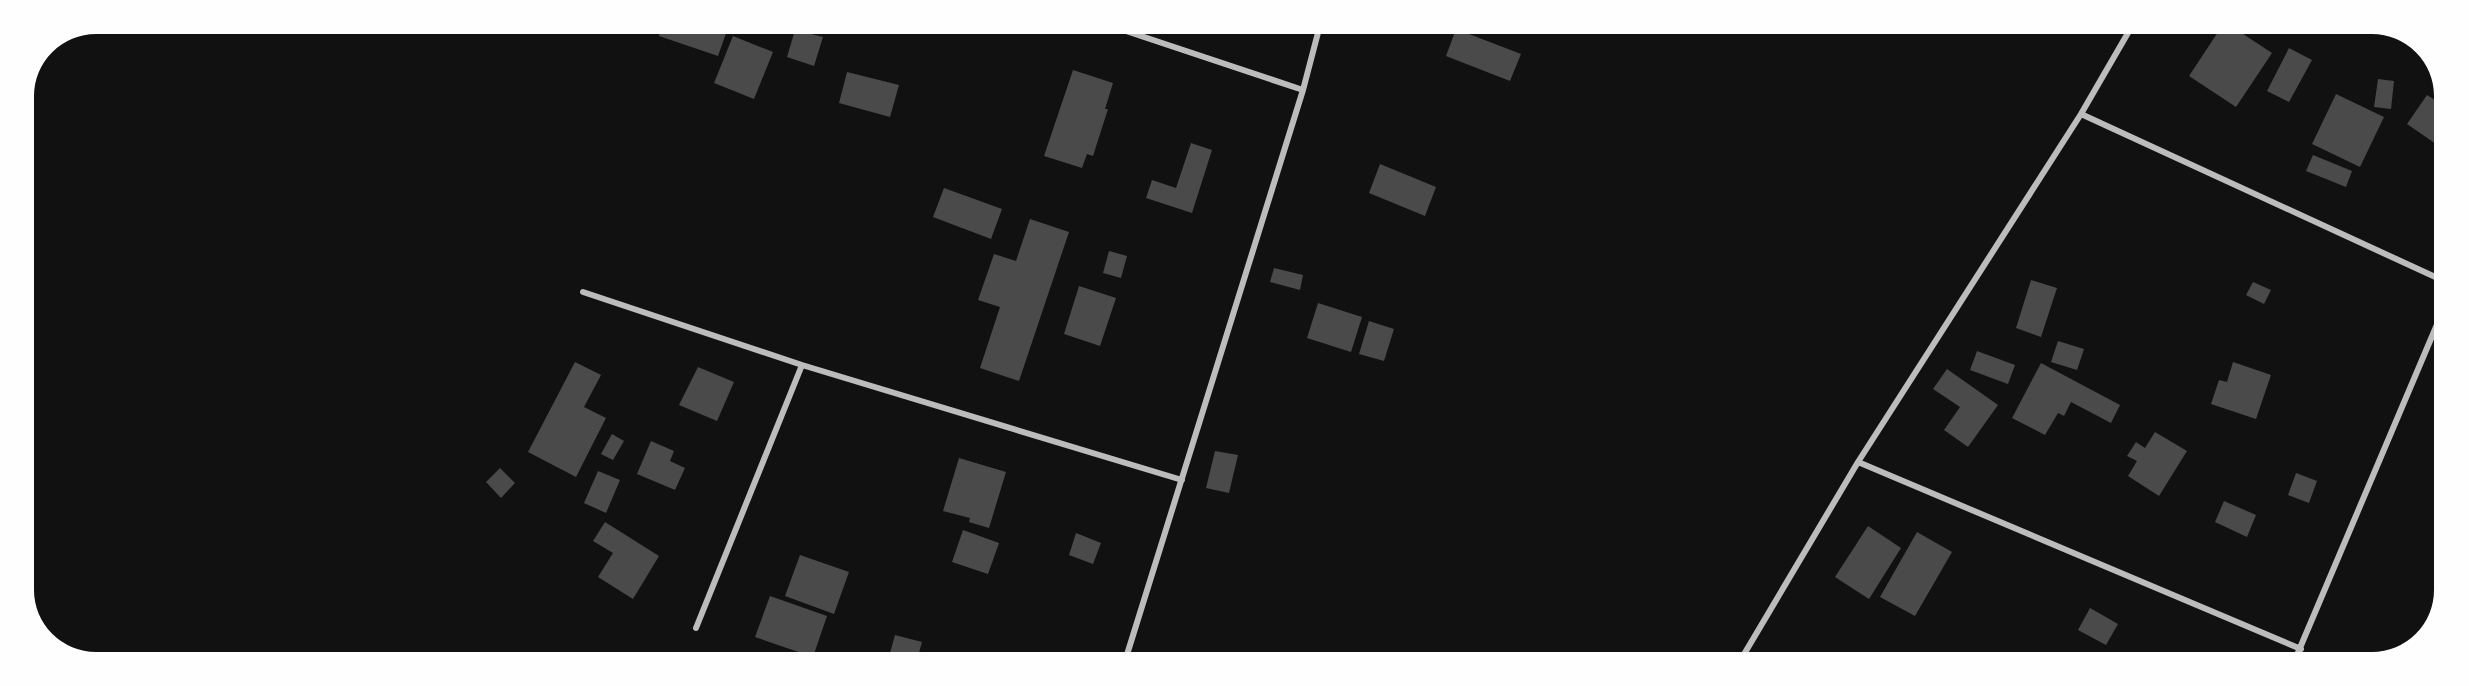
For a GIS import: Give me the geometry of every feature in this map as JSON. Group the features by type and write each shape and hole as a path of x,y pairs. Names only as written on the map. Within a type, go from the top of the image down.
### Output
{"street":[{"path":"1135,34 1302,90"},
{"path":"1128,652 1318,34"},
{"path":"1745,652 1858,462 2081,114 2127,34"},
{"path":"2081,114 2434,276"},
{"path":"583,292 802,365 1182,480"},
{"path":"2299,652 2433,336"},
{"path":"696,628 802,365"},
{"path":"1858,462 2301,649"}],"building":[{"path":"660,34 726,34 718,56 659,36"},
{"path":"794,34 823,37 814,66 787,57"},
{"path":"1454,34 1469,34 1521,54 1510,81 1446,56"},
{"path":"2217,34 2243,34 2272,53 2236,107 2189,76"},
{"path":"733,36 773,52 754,99 714,83"},
{"path":"2289,48 2312,60 2289,102 2267,91"},
{"path":"1073,70 1113,83 1105,109 1108,109 1093,156 1087,154 1082,168 1044,156"},
{"path":"847,72 899,85 890,117 839,103"},
{"path":"2378,79 2394,81 2391,109 2374,107"},
{"path":"2336,94 2384,117 2360,167 2312,144"},
{"path":"2427,95 2434,99 2434,143 2407,124"},
{"path":"1191,143 1212,150 1192,213 1146,198 1152,180 1176,188"},
{"path":"2313,155 2352,171 2346,187 2306,171"},
{"path":"1380,164 1436,187 1425,216 1369,193"},
{"path":"944,188 1002,209 991,239 933,217"},
{"path":"1030,219 1069,232 1019,381 980,368 1000,307 978,300 994,254 1016,261"},
{"path":"1109,251 1127,256 1121,278 1103,273"},
{"path":"1274,268 1303,275 1300,290 1270,282"},
{"path":"2031,280 2057,288 2041,337 2016,328"},
{"path":"2253,282 2271,290 2264,304 2246,295"},
{"path":"1079,286 1116,298 1100,346 1064,334"},
{"path":"1318,303 1362,317 1351,352 1307,338"},
{"path":"1369,321 1394,329 1384,361 1359,354"},
{"path":"2058,341 2084,349 2077,370 2051,362"},
{"path":"1977,351 2015,365 2008,384 1970,370"},
{"path":"575,362 601,375 584,407 606,418 576,477 528,452"},
{"path":"2233,362 2271,375 2256,419 2211,404 2219,380 2227,382"},
{"path":"2041,363 2120,405 2111,423 2071,402 2064,416 2058,413 2045,435 2012,418"},
{"path":"698,367 734,382 717,421 679,405"},
{"path":"1947,369 1998,405 1968,447 1944,430 1960,407 1933,389"},
{"path":"2155,432 2187,451 2159,496 2128,476 2137,461 2127,456 2136,442 2145,448"},
{"path":"612,434 624,441 613,460 601,454"},
{"path":"651,441 674,451 670,461 685,468 675,490 637,474"},
{"path":"1215,451 1238,455 1229,493 1206,488"},
{"path":"959,458 1006,472 989,528 969,522 970,518 943,511"},
{"path":"500,468 515,483 501,498 486,482"},
{"path":"598,471 620,480 606,513 584,503"},
{"path":"2296,473 2317,481 2309,503 2288,495"},
{"path":"2224,501 2256,515 2247,537 2215,522"},
{"path":"605,522 659,556 633,599 598,577 613,553 593,541"},
{"path":"1868,526 1901,548 1869,599 1835,577"},
{"path":"963,530 999,543 988,574 952,562"},
{"path":"1917,532 1952,552 1915,616 1880,597"},
{"path":"1076,533 1101,543 1093,564 1069,555"},
{"path":"800,555 849,572 834,614 785,596"},
{"path":"770,596 827,616 815,652 798,652 755,637"},
{"path":"2090,608 2118,624 2106,645 2078,630"},
{"path":"895,635 922,642 919,652 890,652"}]}
